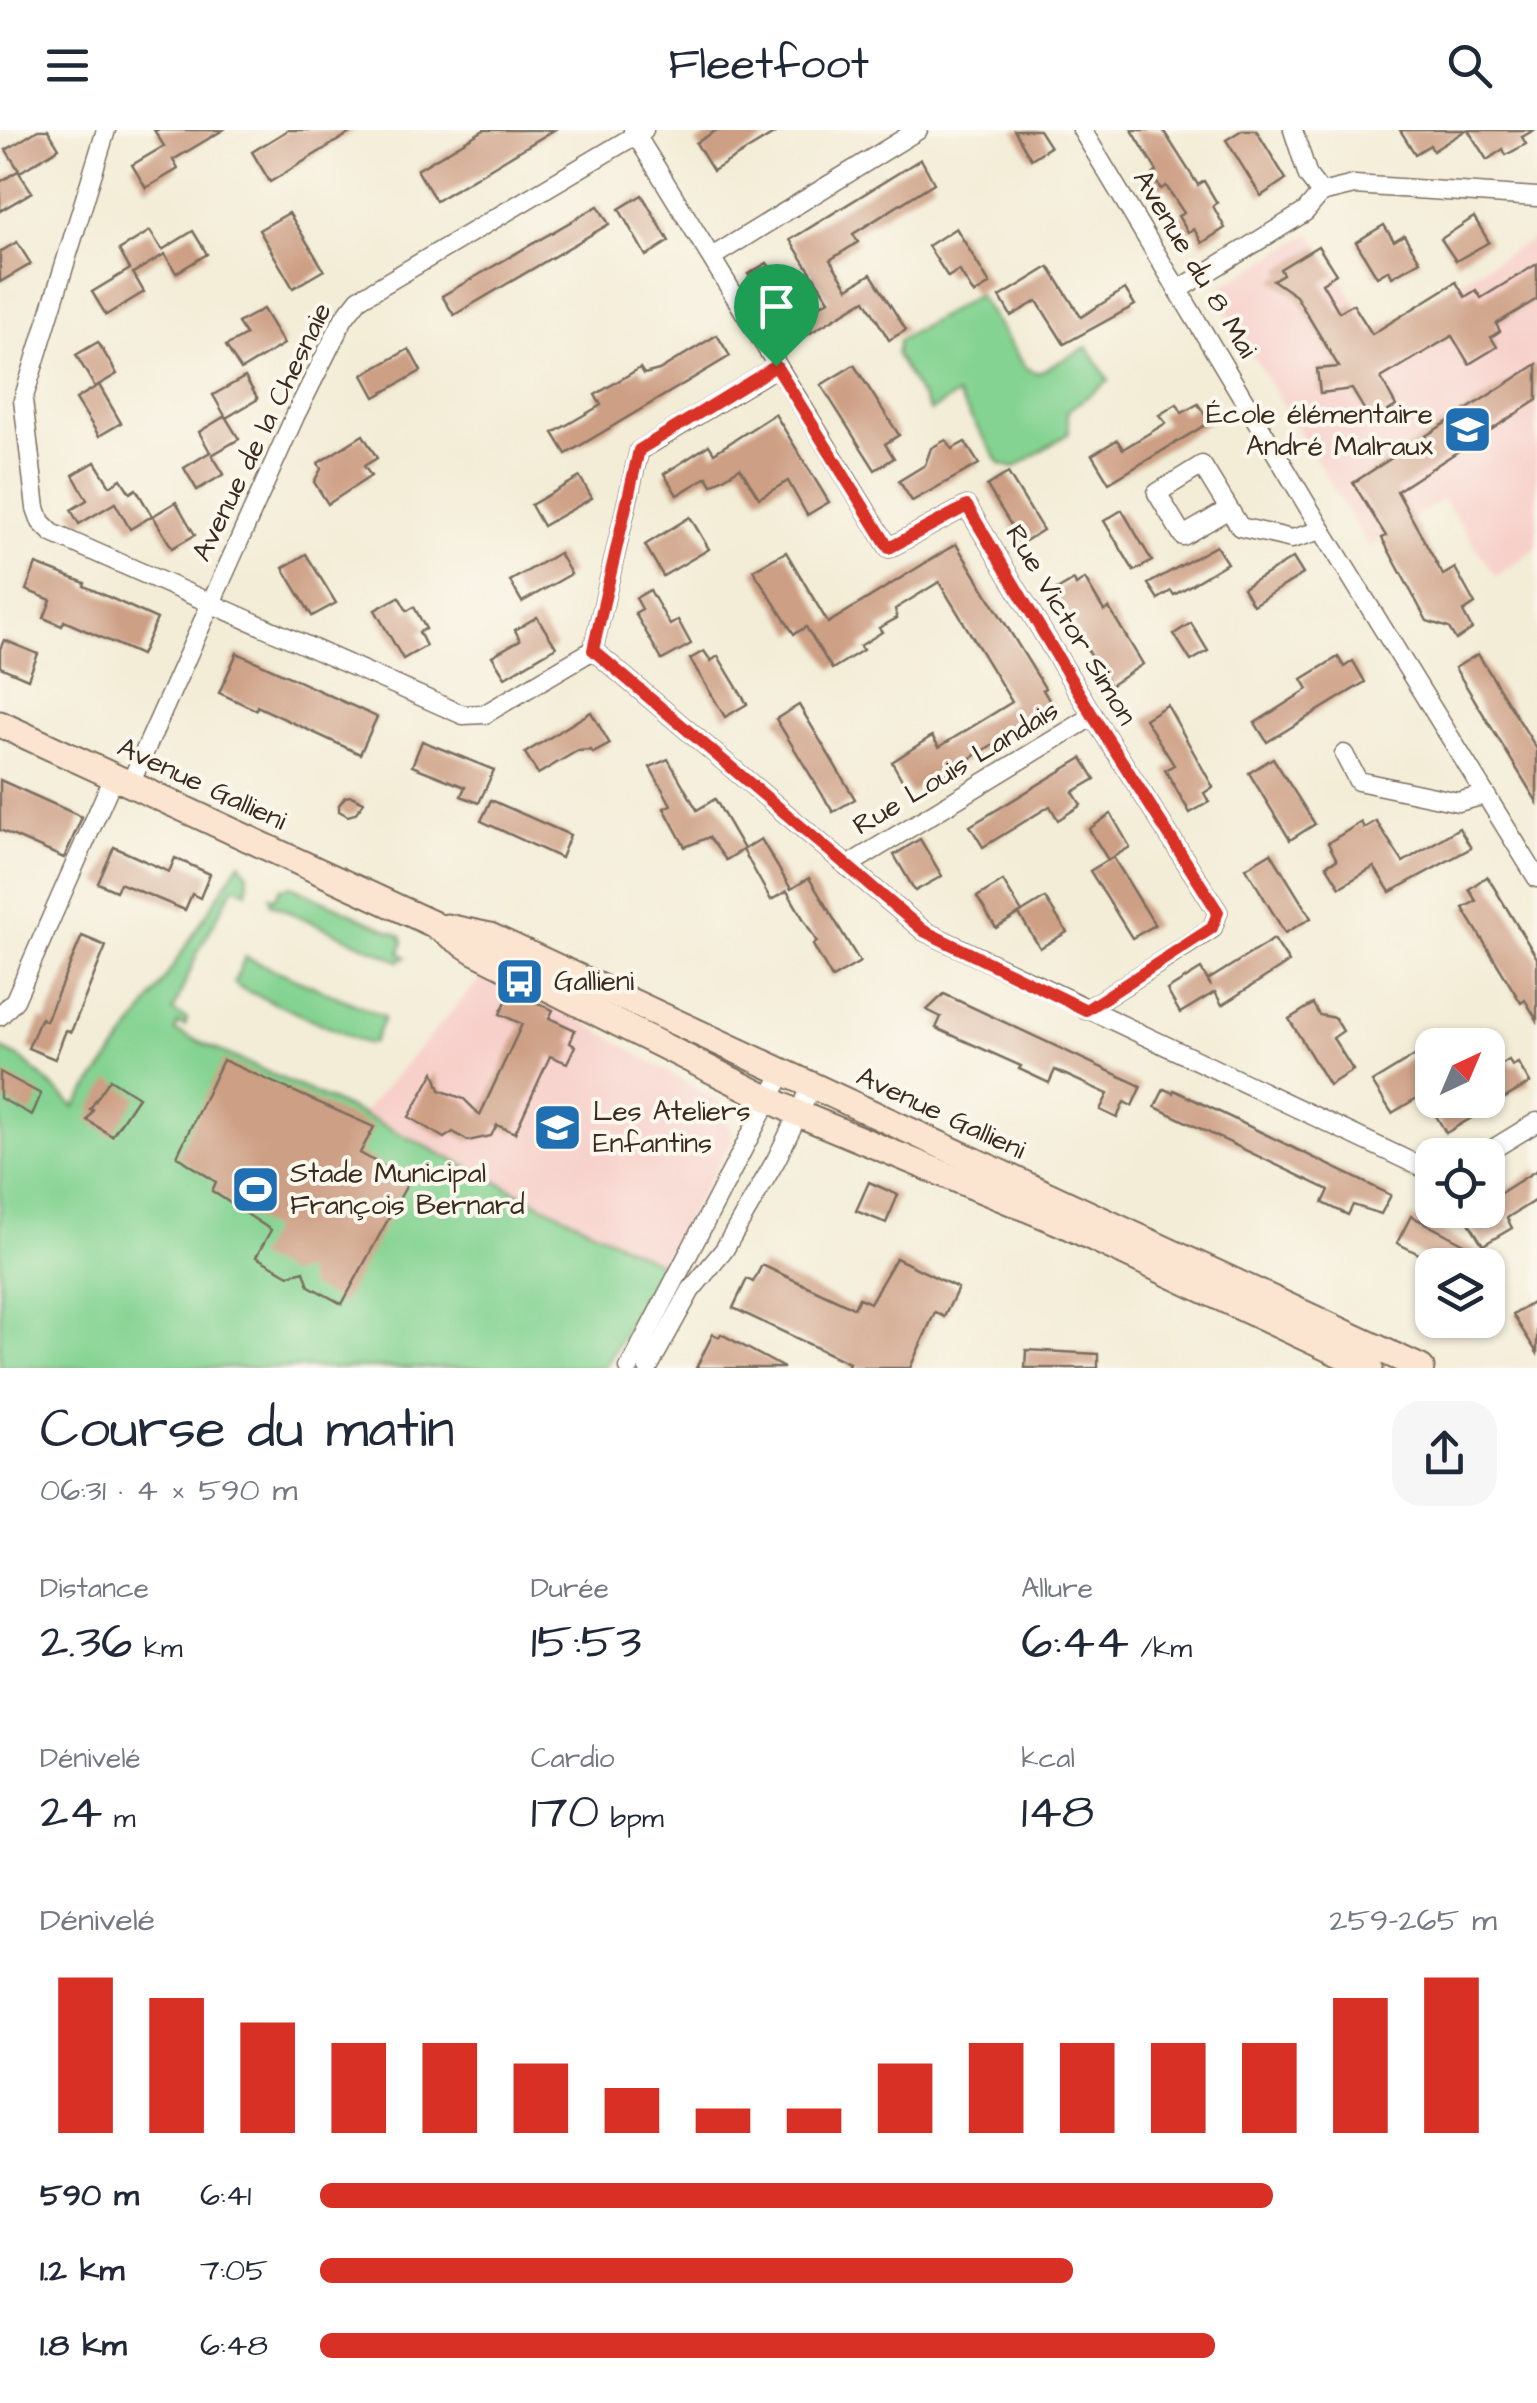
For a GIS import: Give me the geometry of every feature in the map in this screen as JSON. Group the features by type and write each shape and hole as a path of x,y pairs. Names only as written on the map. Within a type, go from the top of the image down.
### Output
{"main road":[{"name":"Avenue Gallieni","path":"0,724 432,924 474,951 799,1114 1059,1222 1370,1368"},
{"name":"Avenue Gallieni","path":"432,924 490,936 1421,1368"}],"street":[{"path":"106,130 23,400 41,522 52,533 463,715 485,714 593,650 639,450 776,366"},
{"path":"712,257 918,130"},
{"name":"Avenue du 8 Mai","path":"1082,130 1537,878"},
{"path":"1292,130 1308,176 1321,194"},
{"name":"Avenue de la Chesnaie","path":"0,1016 15,1000 212,603 295,416 344,318 359,299 638,132"},
{"name":"Rue Victor Simon","path":"638,132 889,548 967,506 1093,716 1218,912 1212,928 1086,1010"},
{"path":"1180,289 1305,212 1321,194 1354,185 1537,198"},
{"path":"1228,508 1240,526 1292,539 1322,530"},
{"path":"593,650 924,931 1415,1164"},
{"name":"Rue Louis Landais","path":"847,866 1093,716"},
{"path":"1344,754 1358,781 1458,802 1485,795"},
{"path":"630,1368 782,1072"},
{"path":"648,1368 691,1290 724,1250 812,1086"},
{"path":"1505,1142 1537,1122"}],"shaded area":[{"path":"1311,233 1374,331 1537,237 1537,548 1496,576 1443,499 1369,547 1214,291"},
{"name":"Les Ateliers Enfantins","path":"483,976 581,1020 725,1106 732,1140 661,1264 361,1114"}],"green space":[{"path":"978,295 1026,368 1038,373 1087,347 1109,381 1067,411 1069,433 1014,468 1000,464 957,395 930,411 896,355 899,340"},
{"name":"Stade Municipal François Bernard","path":"240,862 248,874 247,892 234,886 198,952 173,1011 187,1019 185,1026 178,1023 175,1031 361,1114 661,1264 605,1368 0,1368 0,1048 21,1058 75,1107 141,1016"},
{"path":"291,886 401,936 400,953 406,957 399,961 271,904 270,896 275,898 281,888"},
{"path":"245,957 382,1016 373,1043 367,1044 240,988 234,983"}],"building":[{"path":"38,130 48,130 59,148 20,172 6,150"},
{"path":"154,130 223,130 173,160 178,169 146,188 132,165 164,146"},
{"path":"288,130 355,130 270,182 252,152"},
{"path":"484,130 554,130 436,201 417,170"},
{"path":"717,130 780,130 713,171 696,143"},
{"path":"1014,130 1039,130 1050,147 1031,159"},
{"path":"1132,130 1163,130 1198,185 1204,181 1225,228 1202,243 1194,229 1188,232 1178,216 1184,213 1166,186 1161,189 1152,176 1157,171"},
{"path":"1242,130 1256,130 1286,179 1261,196 1226,140"},
{"path":"1400,130 1466,130 1433,151 1430,145 1415,154"},
{"path":"1468,130 1534,130 1522,137 1526,144 1506,155 1503,149 1487,160"},
{"path":"921,159 934,183 853,234 858,242 830,260 848,288 871,274 906,330 889,340 865,300 792,344 748,274 767,263 800,317 829,300 790,240"},
{"path":"18,171 32,192 0,211 0,182"},
{"path":"642,195 669,241 646,256 619,209"},
{"path":"598,206 609,224 454,315 442,296"},
{"path":"289,213 324,270 293,288 259,230"},
{"path":"1474,217 1489,242 1456,261 1441,239"},
{"path":"1384,225 1394,241 1404,235 1420,261 1392,277 1389,270 1377,277 1356,242"},
{"path":"956,228 990,284 974,294 959,270 948,277 928,246"},
{"path":"150,231 162,250 193,231 207,254 176,273 165,254 133,273 144,292 106,315 92,292 130,269 119,250"},
{"path":"17,242 31,264 0,282 0,252"},
{"path":"1318,246 1336,274 1322,283 1339,312 1353,304 1372,334 1456,282 1465,297 1476,290 1481,298 1537,264 1537,299 1496,324 1500,331 1491,337 1497,347 1469,364 1452,336 1381,378 1396,406 1371,421 1352,389 1320,393 1317,369 1339,367 1296,296 1273,280 1283,274 1280,269"},
{"path":"1049,267 1081,317 1125,289 1135,305 1064,344 1037,301 1011,316 1000,297"},
{"path":"263,309 284,344 241,370 226,346 246,335 238,323"},
{"path":"717,335 730,356 566,454 553,433 601,405 595,395 640,368 644,374 659,370"},
{"path":"98,342 117,374 95,387 76,355"},
{"path":"409,349 421,371 375,397 363,375"},
{"path":"1537,364 1537,400 1397,491 1443,575 1455,568 1475,604 1463,612 1472,629 1456,640 1449,628 1427,621 1382,538 1386,536 1353,483"},
{"path":"854,365 899,435 885,444 894,458 875,470 821,385"},
{"path":"245,377 258,399 226,418 239,439 212,455 224,474 197,490 184,468 210,452 199,432 225,416 213,395"},
{"path":"99,385 121,423 99,436 76,399"},
{"path":"1177,404 1182,413 1198,404 1210,422 1109,483 1092,455 1117,440 1123,449 1166,423 1159,415"},
{"path":"775,414 829,502 807,515 788,481 759,498 740,468 712,485 707,477 677,495 664,474 709,445 714,453"},
{"path":"363,435 377,458 364,466 371,476 328,504 314,482 321,469 318,463"},
{"path":"946,440 952,449 965,442 979,464 912,501 899,481 925,465 931,448"},
{"path":"95,462 110,486 121,479 130,493 136,489 152,516 130,529 115,503 79,524 71,510 87,500 73,475"},
{"path":"1008,473 1043,530 1022,543 987,486"},
{"path":"580,477 592,498 543,526 531,505"},
{"path":"176,502 195,535 172,548 153,516"},
{"path":"1122,510 1152,561 1134,571 1104,521"},
{"path":"690,517 709,549 663,576 645,545"},
{"path":"956,544 1054,708 910,794 892,762 932,736 939,747 1012,702 939,582 895,609 897,618 879,628 882,632 860,646 863,650 832,669 806,627 794,634 753,570 786,552 828,623"},
{"path":"1216,546 1227,563 1174,595 1171,591 1158,599 1148,584"},
{"path":"559,553 571,574 522,602 510,581"},
{"path":"306,554 336,603 312,616 283,568"},
{"path":"1293,558 1303,574 1253,605 1243,588"},
{"path":"36,564 157,619 141,655 64,621 62,626 44,618 51,600 26,590"},
{"path":"1085,579 1104,611 1109,608 1143,664 1110,686 1052,593 1074,580 1076,585"},
{"path":"650,590 670,625 678,620 691,644 662,660 635,613 642,609 636,598"},
{"path":"399,597 407,611 414,607 426,629 419,632 426,646 403,659 375,610"},
{"path":"537,617 556,647 505,677 492,656 520,640 515,630"},
{"path":"1191,623 1208,651 1191,661 1174,634"},
{"path":"4,640 38,654 28,679 0,667"},
{"path":"704,651 711,661 718,656 747,704 725,717 690,659"},
{"path":"237,653 377,717 360,754 257,706 256,710 219,693"},
{"path":"1478,654 1537,749 1537,802 1455,668"},
{"path":"1338,657 1344,667 1353,661 1365,682 1267,742 1255,723 1308,689 1302,679"},
{"path":"799,705 855,799 833,812 776,719"},
{"path":"1167,705 1213,787 1204,793 1209,802 1190,813 1165,770 1174,765 1145,719"},
{"path":"591,712 610,744 593,753 577,751 538,774 525,753"},
{"path":"422,741 494,770 479,803 461,796 465,787 412,766"},
{"path":"1082,758 1095,779 1073,792 1081,805 1058,820 1050,806 983,847 970,826"},
{"path":"1273,758 1315,824 1290,840 1249,773"},
{"path":"668,759 697,810 715,799 744,849 726,860 709,837 685,847 664,808 671,805 650,767"},
{"path":"0,780 82,817 64,858 0,830"},
{"path":"351,796 364,802 355,814 348,816 339,811 339,805"},
{"path":"491,800 570,835 561,858 481,821"},
{"path":"1111,814 1130,847 1108,860 1089,829"},
{"path":"1376,821 1403,862 1459,828 1471,848 1390,892 1374,867 1340,887 1326,865 1337,860 1328,843 1361,822 1364,828"},
{"path":"761,839 791,889 809,878 860,962 832,978 813,945 817,942 787,891 771,900 743,850"},
{"path":"920,839 942,876 915,891 894,855"},
{"path":"114,847 169,872 175,858 210,874 200,898 192,894 185,910 120,883 116,891 98,883"},
{"path":"1271,853 1311,918 1285,933 1246,868"},
{"path":"1113,857 1155,925 1132,938 1090,871"},
{"path":"1487,876 1537,958 1537,1020 1525,1000 1521,1003 1463,908 1476,901 1469,889"},
{"path":"1003,881 1022,912 996,928 977,897"},
{"path":"1045,898 1067,932 1040,948 1019,914"},
{"path":"82,936 106,946 71,1032 66,1030 55,1059 28,1048 41,1018 46,1021"},
{"path":"1274,939 1289,962 1222,1005 1215,992 1180,1013 1167,990 1201,969 1211,986 1208,980"},
{"path":"511,991 553,1010 549,1018 575,1030 570,1043 575,1046 567,1063 550,1056 515,1133 497,1125 491,1136 468,1141 453,1132 444,1138 409,1117 434,1072 440,1090 464,1099 480,1115 522,1024 500,1014"},
{"path":"944,994 1141,1086 1132,1106 1124,1102 1117,1118 1100,1110 1108,1094 1055,1070 1049,1083 1019,1069 1021,1066 936,1028 941,1017 927,1010"},
{"path":"1313,1004 1319,1015 1335,1018 1343,1031 1333,1038 1353,1070 1329,1085 1289,1019"},
{"path":"1415,1056 1415,1099 1392,1113 1372,1082"},
{"path":"223,1060 374,1127 360,1153 409,1181 342,1304 309,1286 304,1271 289,1275 256,1257 271,1230 212,1191 216,1182 177,1156"},
{"path":"1509,1060 1512,1066 1518,1063 1530,1083 1505,1098 1505,1062"},
{"path":"0,1072 41,1094 32,1115 0,1098"},
{"path":"110,1079 138,1097 112,1136 87,1120"},
{"path":"1164,1089 1173,1093 1174,1090 1391,1195 1381,1214 1353,1205 1348,1215 1323,1203 1329,1190 1155,1107"},
{"path":"1437,1118 1471,1118 1446,1133"},
{"path":"1537,1170 1537,1199 1507,1218 1512,1228 1483,1245 1472,1228 1505,1228 1505,1190"},
{"path":"869,1182 898,1195 886,1223 856,1211"},
{"path":"1411,1216 1415,1218 1415,1228 1434,1228 1472,1248 1415,1248 1415,1252 1397,1243"},
{"path":"896,1258 958,1288 944,1317 935,1312 910,1368 847,1368 849,1363 733,1308 747,1279 753,1282 762,1265 854,1308 859,1298 870,1303"},
{"path":"1537,1300 1537,1353 1513,1315"},
{"path":"713,1334 721,1334 784,1368 696,1368"},
{"path":"1026,1350 1098,1354 1098,1368 1025,1368"}],"place":[{"name":"École élémentaire André Malraux","path":"1468,430"},
{"name":"Gallieni","path":"519,981"},
{"name":"Les Ateliers Enfantins","path":"558,1127"},
{"name":"Stade Municipal François Bernard","path":"255,1189"}],"route":[{"path":"776,366 889,548 967,506 1093,716 1218,912 1212,928 1086,1010 924,931 593,650 639,450 776,366"}]}
